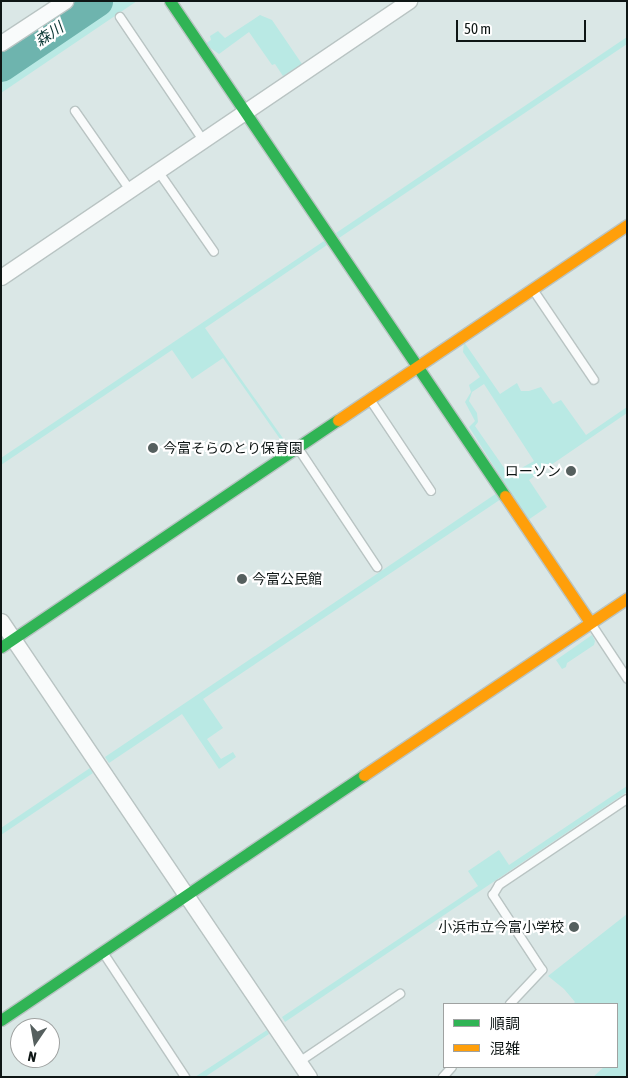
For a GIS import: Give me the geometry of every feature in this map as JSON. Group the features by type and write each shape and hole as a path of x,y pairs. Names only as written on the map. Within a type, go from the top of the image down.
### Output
{"street":[{"path":"170,1 590,622"},
{"path":"1,278 409,1"},
{"path":"1,43 58,3"},
{"path":"7,642 627,225"},
{"path":"1,1020 627,598"},
{"path":"1,621 7,642 187,894 309,1077"}],"lane":[{"path":"120,17 203,140"},
{"path":"74,111 130,190"},
{"path":"158,171 214,252"},
{"path":"532,288 594,380"},
{"path":"370,399 431,491"},
{"path":"297,447 378,567"},
{"path":"590,622 627,678"},
{"path":"511,1003 542,970 493,895 499,885 627,799"},
{"path":"103,952 185,1077"},
{"path":"299,1062 400,994"}],"shaded area":[{"path":"76,1 88,1 1,58 1,52"},
{"path":"113,1 137,1 1,93 1,75"},
{"path":"260,15 272,20 302,64 283,76 275,64 272,65 249,32 219,54 205,44 211,40 210,36 218,31 225,38"},
{"path":"627,37 627,44 339,238 336,233"},
{"path":"324,241 327,245 205,328 287,444 285,446 223,358 192,379 172,350 1,465 1,458"},
{"path":"464,342 500,394 517,383 521,391 529,391 541,387 553,404 561,400 586,435 627,407 627,413 529,480 547,507 528,520 469,427 475,421 465,402 471,392 469,385 480,377 463,352","holes":["484,384 534,461 509,475 475,426 478,422 477,413 469,401 472,392"]},
{"path":"497,493 501,499 203,699 223,728 207,739 221,759 233,752 236,757 219,769 182,714 109,763 105,757"},
{"path":"592,635 595,641 594,645 567,663 566,667 562,669 556,660"},
{"path":"90,768 93,773 1,835 1,828"},
{"path":"627,786 627,792 285,1022 282,1017 478,886 468,871 499,850 509,865"},
{"path":"627,914 627,1077 593,1077 603,1068 618,1068 618,1003 574,1003 564,989 548,976"},
{"path":"267,1030 269,1034 205,1077 195,1077"}],"waterway":[{"name":"森川","path":"1,66 97,1"}],"traffic: fast":[{"path":"170,1 505,496"},
{"path":"1,647 338,420"},
{"path":"1,1020 364,775"}],"traffic: slow":[{"path":"338,420 627,225"},
{"path":"505,496 590,622"},
{"path":"364,775 627,598"}],"place":[{"name":"今富そらのとり保育園","path":"153,448"},
{"name":"ローソン","path":"571,471"},
{"name":"今富公民館","path":"242,579"},
{"name":"小浜市立今富小学校","path":"574,927"}]}
